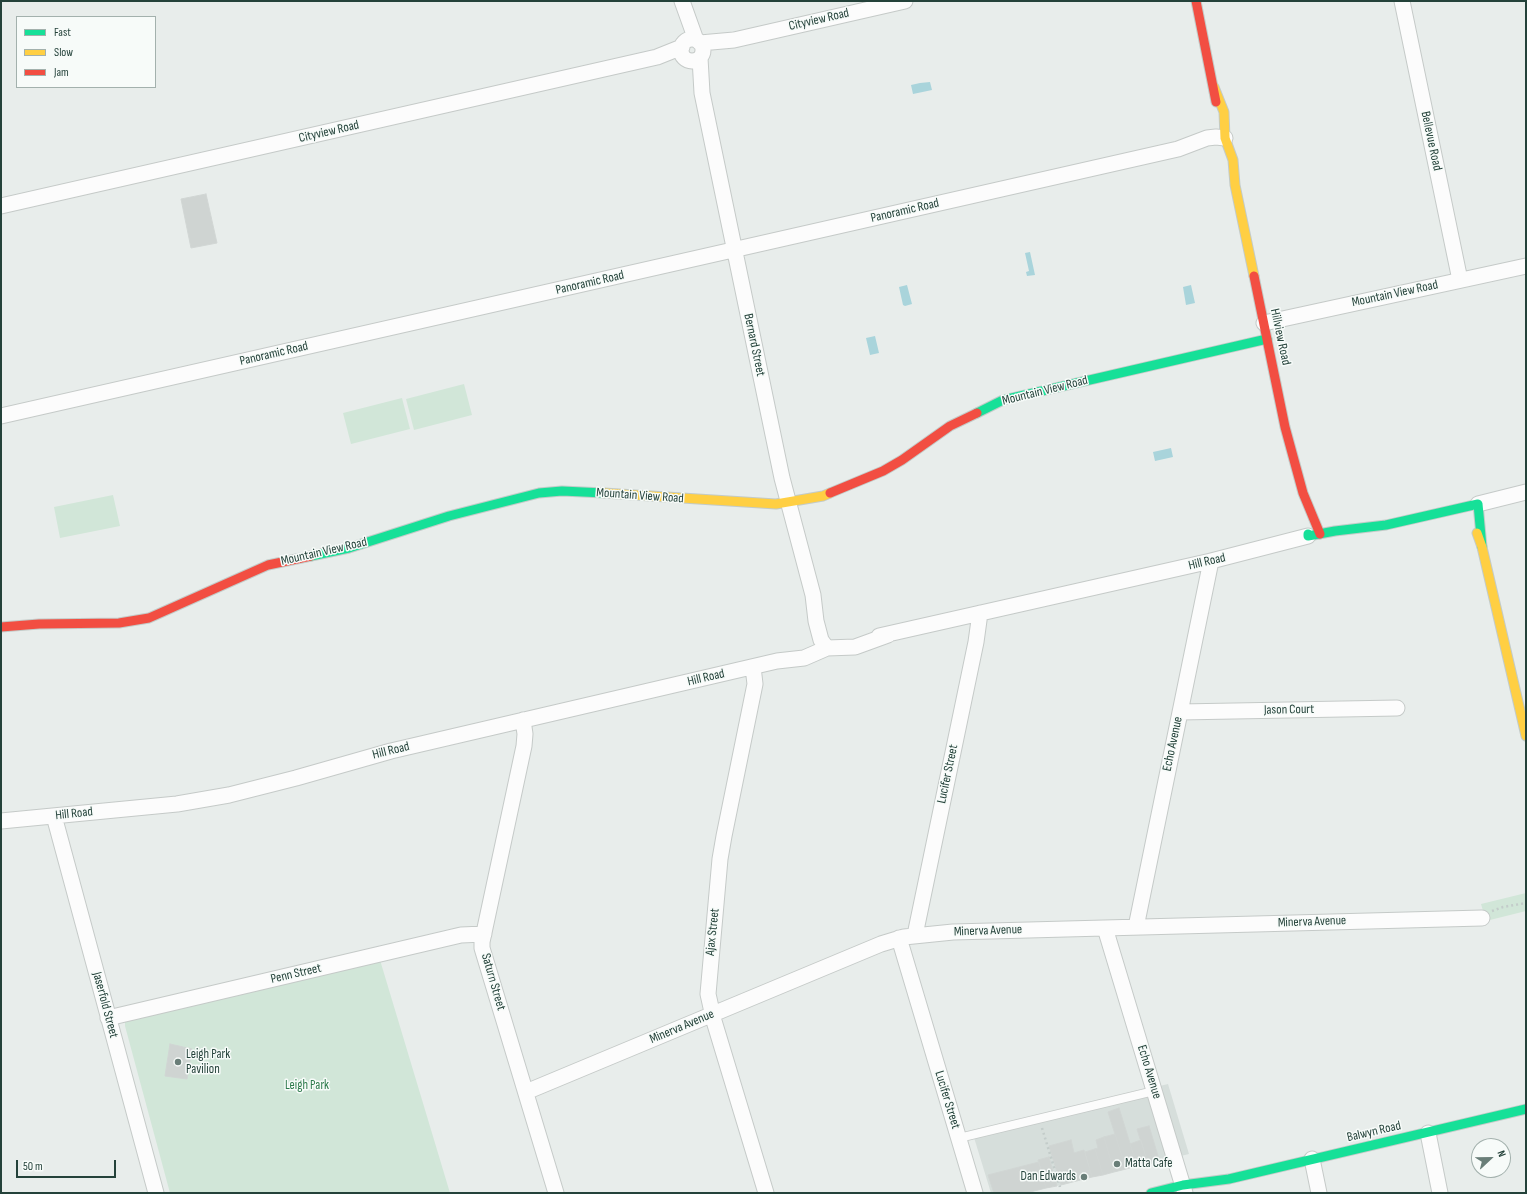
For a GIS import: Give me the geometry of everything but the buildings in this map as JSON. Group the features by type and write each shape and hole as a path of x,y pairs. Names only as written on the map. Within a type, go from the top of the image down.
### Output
{"street":[{"name":"Cityview Road","path":"1,206 905,1"},
{"name":"Hillview Road","path":"1196,1 1214,87 1224,112 1220,139 1233,160 1235,185 1282,411 1314,535"},
{"name":"Bellevue Road","path":"1402,1 1460,280"},
{"name":"Bernard Street","path":"683,4 788,502 813,594 821,612 825,642"},
{"name":"Panoramic Road","path":"1,416 1220,139"},
{"name":"Mountain View Road","path":"1264,323 1526,266"},
{"name":"Mountain View Road","path":"1,627 39,624 119,623 149,618 244,574 268,565 355,546 449,516 539,493 570,491 762,503 788,502 833,493 883,471 902,460 950,426 1002,400 1267,339"},
{"name":"Hill Road","path":"1,821 177,804 222,796 289,780 391,751 754,666 777,661 804,658 825,642 855,647 888,635 1211,561 1314,535 1386,525 1526,492"},
{"path":"1472,505 1523,706 1526,736"},
{"name":"Echo Avenue","path":"1136,927 1211,561"},
{"name":"Lucifer Street","path":"915,935 976,642 980,613"},
{"name":"Ajax Street","path":"754,666 755,684 720,859 708,983 709,1003 712,1014 766,1193"},
{"name":"Jason Court","path":"1180,712 1397,708"},
{"name":"Saturn Street","path":"523,720 525,734 524,746 482,948 556,1193"},
{"name":"Jaserfold Street","path":"54,816 156,1193"},
{"name":"Minerva Avenue","path":"526,1092 881,944 915,935 953,932 1486,914"},
{"name":"Echo Avenue","path":"1105,928 1154,1091 1186,1190"},
{"name":"Penn Street","path":"108,1018 461,934 484,934"},
{"name":"Lucifer Street","path":"899,938 975,1193"},
{"name":"Balwyn Road","path":"1151,1193 1186,1190 1526,1109"},
{"path":"1428,1133 1440,1193"},
{"path":"1312,1159 1318,1193"}],"lane":[{"path":"959,1138 1154,1091"}],"path":[{"path":"1486,914 1503,907 1526,903"},
{"path":"1039,1118 1060,1187"}],"shaded area":[{"path":"1168,1084 1189,1154 1026,1193 991,1193 972,1131"}],"green space":[{"path":"464,384 472,415 414,430 406,399"},
{"path":"402,398 410,429 351,444 343,413"},
{"path":"113,495 120,526 60,538 54,507"},
{"path":"1526,893 1526,911 1486,921 1481,904"},
{"name":"Leigh Park","path":"380,960 450,1193 170,1193 125,1022"}],"water":[{"path":"930,82 932,90 913,94 911,85"},
{"path":"1030,252 1035,275 1027,276 1026,272 1029,271 1025,253"},
{"path":"907,285 912,304 905,306 903,305 899,287"},
{"path":"1191,285 1195,303 1186,305 1183,287"},
{"path":"875,336 879,353 870,355 866,338"},
{"path":"1171,448 1173,457 1155,461 1153,452"}],"traffic: fast":[{"path":"977,413 1003,400 1267,339"},
{"path":"311,556 349,548 449,516 539,493 562,491 604,493"},
{"path":"1308,534 1308,536 1386,525 1478,504 1482,547"},
{"path":"1151,1193 1183,1185 1229,1179 1526,1109"}],"traffic: slow":[{"path":"1214,87 1224,112 1225,138 1233,160 1235,185 1254,276"},
{"path":"604,493 776,504 823,496 830,493"},
{"path":"1477,533 1482,547 1526,736"}],"traffic: jam":[{"path":"1196,1 1216,102"},
{"path":"1254,276 1285,427 1303,493 1320,534"},
{"path":"830,493 883,471 902,460 950,426 977,413"},
{"path":"1,627 39,624 119,623 149,618 268,565 311,556"}],"place":[{"name":"Leigh Park Pavilion","path":"178,1062"},
{"name":"Matta Cafe","path":"1117,1164"},
{"name":"Dan Edwards","path":"1084,1177"}]}
